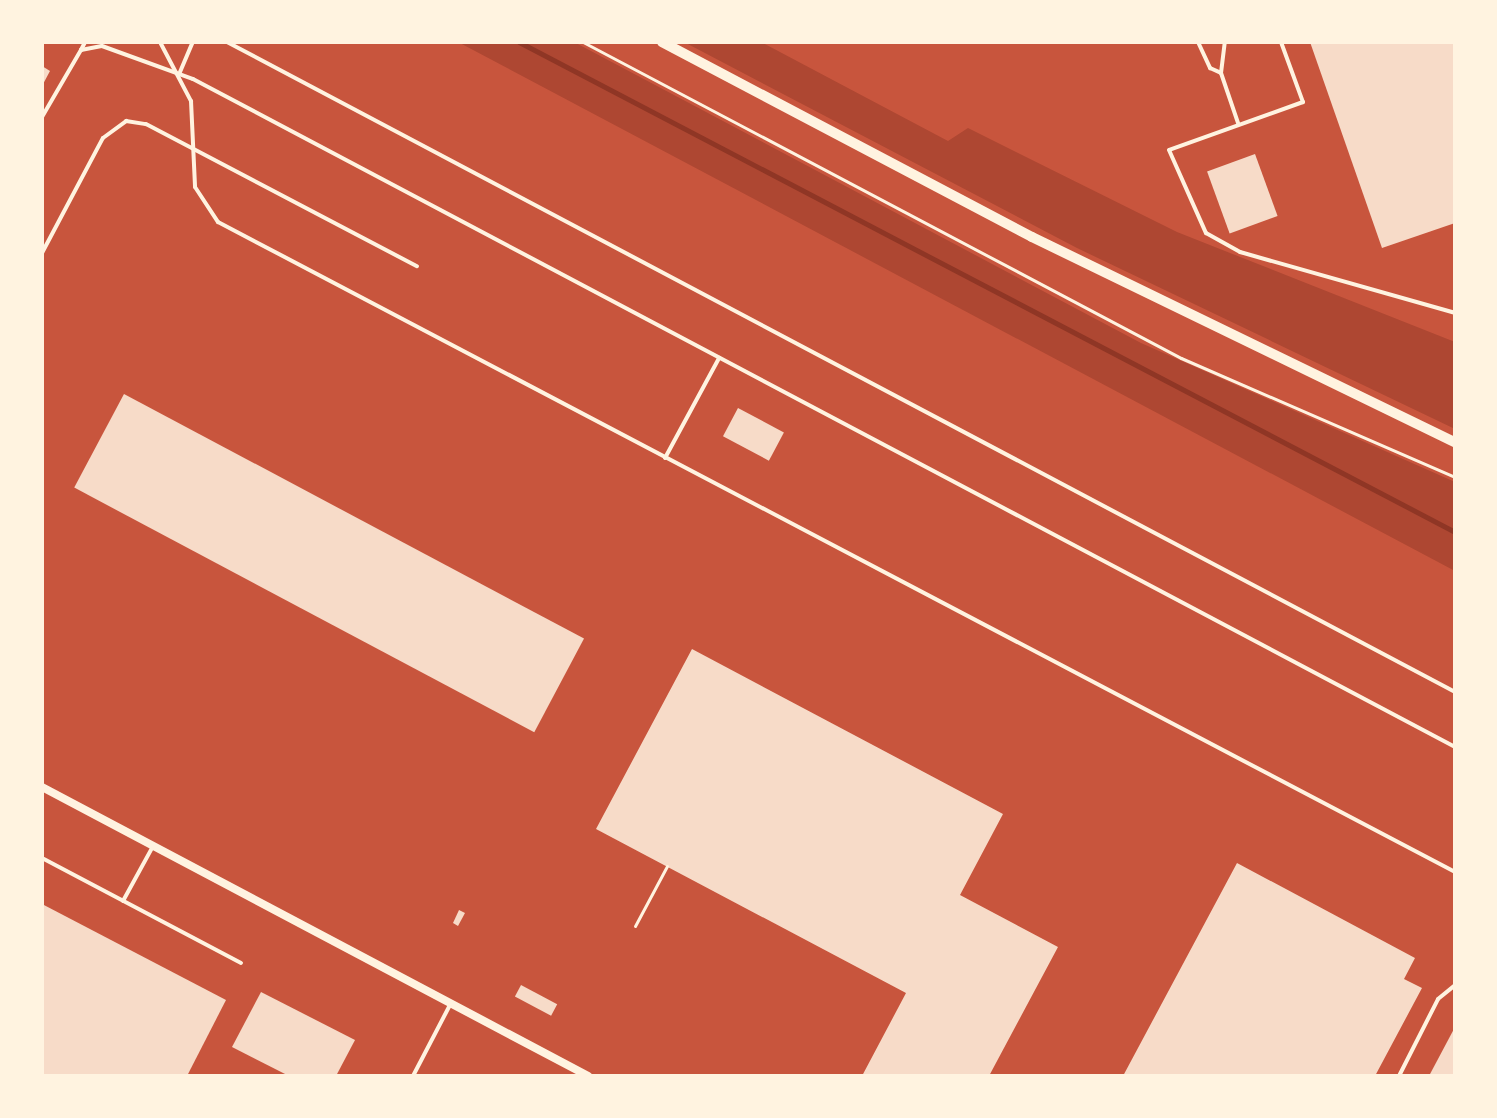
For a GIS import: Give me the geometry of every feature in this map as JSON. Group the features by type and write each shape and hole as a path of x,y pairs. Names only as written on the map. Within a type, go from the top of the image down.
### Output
{"street":[{"path":"662,42 1045,244 1455,442"},
{"path":"42,787 588,1076"}],"lane":[{"path":"42,117 85,42"},
{"path":"160,42 179,73 191,101 195,187 218,222 1455,872"},
{"path":"179,73 193,42"},
{"path":"227,42 1455,692"},
{"path":"1198,42 1210,68 1221,73"},
{"path":"1225,42 1221,73 1238,123"},
{"path":"1281,42 1303,102 1169,150 1213,239 1455,313"},
{"path":"81,50 102,46 179,73 1455,747"},
{"path":"42,253 114,127 146,124 417,266"},
{"path":"665,458 720,357"},
{"path":"123,901 153,846"},
{"path":"42,858 241,963"},
{"path":"1399,1076 1438,999 1455,985"},
{"path":"413,1076 451,1003"}],"path":[{"path":"583,42 1181,358 1455,477"},
{"path":"635,926 667,866"}],"shaded area":[{"path":"458,42 574,42 1141,343 1455,482 1455,571"},
{"path":"684,42 761,42 948,141 968,128 1177,232 1455,342 1455,429 1077,248"}],"building":[{"path":"1310,42 1455,42 1455,223 1382,248"},
{"path":"42,66 50,71 42,86"},
{"path":"1255,154 1278,216 1230,233 1207,171"},
{"path":"124,394 584,639 534,732 74,488"},
{"path":"738,408 784,432 769,461 723,436"},
{"path":"692,649 1003,814 960,895 1058,947 989,1076 862,1076 906,993 596,829"},
{"path":"1237,863 1415,958 1404,979 1422,988 1375,1076 1123,1076"},
{"path":"42,904 226,1000 187,1076 42,1075"},
{"path":"459,910 465,913 458,926 453,923"},
{"path":"521,985 557,1004 551,1016 515,996"},
{"path":"261,992 355,1040 336,1076 289,1076 232,1047"},
{"path":"1455,1027 1455,1076 1429,1076"}],"waterway":[{"path":"519,42 1455,532"}]}
